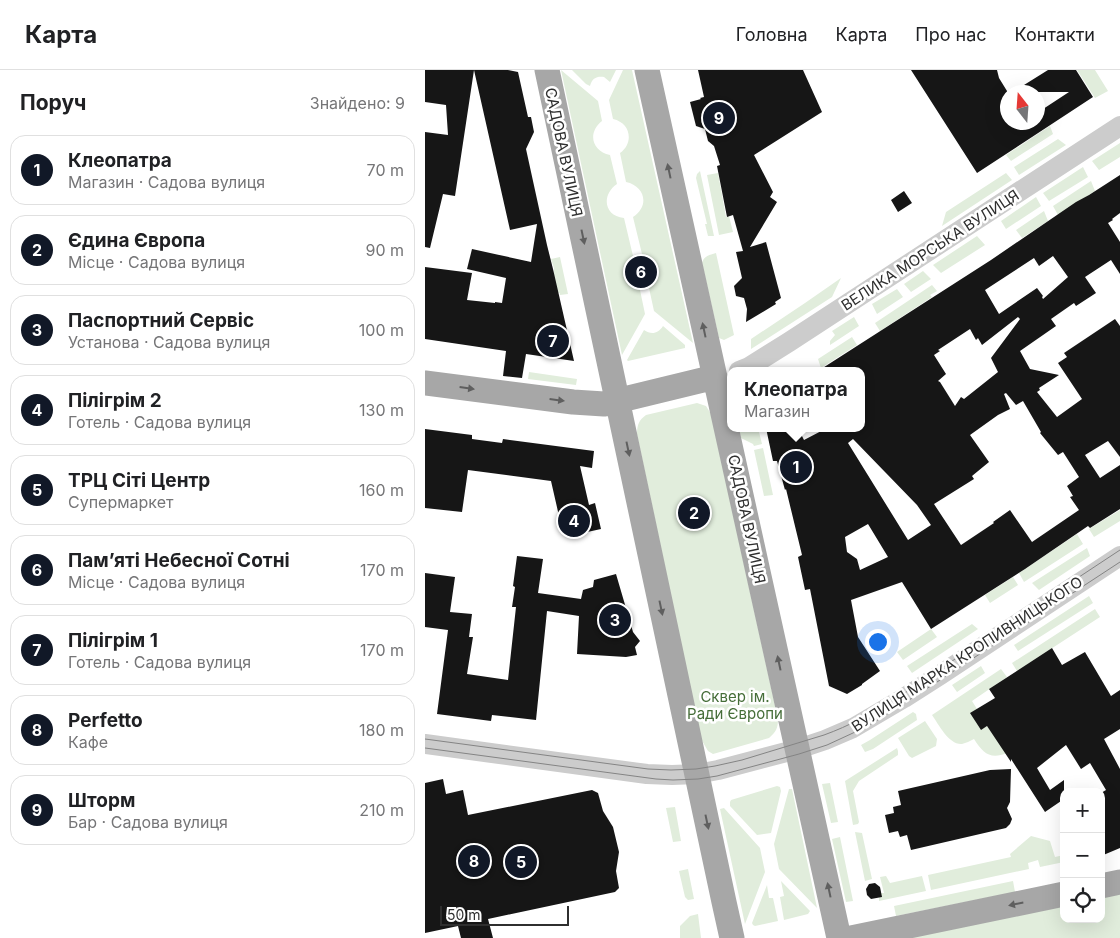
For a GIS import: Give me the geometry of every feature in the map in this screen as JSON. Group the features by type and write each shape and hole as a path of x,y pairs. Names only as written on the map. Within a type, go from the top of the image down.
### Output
{"main road":[{"name":"САДОВА ВУЛИЦЯ","path":"547,70 732,938"},
{"name":"САДОВА ВУЛИЦЯ","path":"647,70 727,395"},
{"path":"425,382 605,404 723,375"},
{"name":"САДОВА ВУЛИЦЯ","path":"734,432 798,749 839,938"},
{"path":"1105,885 1120,882"},
{"path":"851,938 1060,895"}],"street":[{"name":"ВЕЛИКА МОРСЬКА ВУЛИЦЯ","path":"749,367 1120,126"},
{"name":"ВУЛИЦЯ МАРКА КРОПИВНИЦЬКОГО","path":"425,744 647,774 672,775 697,774 718,770 798,749 839,734 871,718 940,675 1120,556"}],"green space":[{"path":"561,70 598,101 602,121 594,131 594,141 599,150 610,155 617,184 609,194 607,204 612,213 624,218 633,256 625,265 623,275 629,284 640,290 645,314 622,355"},
{"path":"572,70 616,70 610,82 604,77 599,77 593,79 590,86"},
{"path":"623,70 632,70 693,343 654,311 649,288 657,278 657,263 642,254 633,217 642,207 643,197 637,188 626,182 620,153 627,144 629,134 624,125 613,119 609,100"},
{"path":"1077,70 1095,70 1108,91 1095,98"},
{"path":"1050,126 1053,134 1011,161 1006,155 1045,130"},
{"path":"1058,139 1066,145 1019,175 1014,167"},
{"path":"1120,143 1120,157 1099,170 1092,161"},
{"path":"1083,167 1088,177 1049,201 1043,193"},
{"path":"700,171 714,236 708,236 705,224 707,224 696,178"},
{"path":"718,173 726,217 729,216 733,232 719,235 707,175"},
{"path":"1006,173 1012,180 942,226 946,212"},
{"path":"1091,181 1095,191 1058,215 1053,206"},
{"path":"1036,197 1041,206 1006,229 1001,221"},
{"path":"1044,211 1048,221 1022,238 1016,230"},
{"path":"977,236 985,245 941,273 933,265"},
{"path":"716,253 734,335 724,340 719,338 702,263 705,257"},
{"path":"560,257 568,294 560,295 560,293 554,292 554,268 551,259"},
{"path":"923,271 931,279 911,292 904,284"},
{"path":"841,278 832,297 751,349 751,339"},
{"path":"932,285 937,291 930,295 932,297 880,331 875,323"},
{"path":"897,289 903,297 877,314 872,304"},
{"path":"854,317 859,326 830,345 830,341 835,335 832,331"},
{"path":"663,326 685,345 685,348 627,360 644,330 654,333"},
{"path":"852,337 857,345 823,367 821,367 818,359"},
{"path":"529,372 577,379 576,385 528,379"},
{"name":"Сквер ім. Ради Європи","path":"697,403 706,406 711,414 778,719 776,730 769,738 713,754 708,751 701,739 637,434 639,423 646,415"},
{"path":"740,432 759,432 762,444 754,446 741,438"},
{"path":"763,448 773,495 764,496 754,450"},
{"path":"1120,510 1120,521 1094,537 1089,529"},
{"path":"1077,534 1083,544 1024,582 1019,573"},
{"path":"1087,548 1090,556 1039,590 1032,583"},
{"path":"1013,577 1018,585 990,603 985,595"},
{"path":"1089,596 1093,603 1018,651 1014,645"},
{"path":"1095,609 1100,617 1017,671 1012,663"},
{"path":"972,624 978,629 912,673 907,666"},
{"path":"931,629 937,637 903,660 897,652"},
{"path":"981,666 985,673 957,692 952,685"},
{"path":"1001,669 1007,677 972,701 977,709 981,729 987,726 1007,753 996,756 987,754 974,739 962,744 953,741 945,734 932,715"},
{"path":"913,712 916,714 917,720 873,749 865,752 861,745"},
{"path":"925,721 937,739 936,746 912,758 898,738"},
{"path":"897,748 898,755 859,781 853,791 859,822 853,825 845,781"},
{"path":"830,783 838,822 831,823 822,784"},
{"path":"777,786 780,787 781,791 771,833 757,835 730,806 730,802 731,800"},
{"path":"789,789 792,789 817,908 779,869 774,844"},
{"path":"675,807 681,841 673,842 666,808"},
{"path":"724,808 760,848 765,872 745,924 720,809"},
{"path":"855,832 862,833 872,879 865,881"},
{"path":"1031,836 1050,841 1055,857 1060,856 1060,863 1040,867 1038,860 1028,863 1029,869 931,890 928,875 1011,857 1010,854"},
{"path":"840,837 853,901 846,902 832,839"},
{"path":"688,869 694,899 688,900 685,897 679,871"},
{"path":"886,876 890,883 922,876 926,891 879,901 881,893 884,893 880,877"},
{"path":"781,881 810,911 808,914 784,920 780,897 784,896"},
{"path":"1013,881 1015,892 896,916 894,906"},
{"path":"767,885 769,898 773,898 778,921 755,926 752,923"},
{"path":"1120,894 1120,938 906,938 1060,906 1060,923 1105,923 1105,897"},
{"path":"698,914 701,938 680,938 680,926 690,916"}],"building":[{"path":"425,70 474,70 455,196 443,194 430,248 425,247 425,132 448,135 446,105 425,102"},
{"path":"474,70 508,70 518,72 528,117 531,117 534,132 526,149 574,361 526,354 522,378 503,376 506,351 425,339 425,267 472,273 467,300 502,303 506,278 467,269 472,249 531,262 537,224 510,230"},
{"path":"698,70 803,70 822,112 754,155 773,192 770,197 777,202 750,247 766,242 781,298 775,302 776,304 746,322 747,309 744,298 736,296 734,286 742,278 736,252 743,251 733,215 727,217 717,166 720,165 714,146 708,141 705,129 696,126 690,102 704,97"},
{"path":"911,70 997,70 1003,85 1000,85 1000,130 1043,130 977,173"},
{"path":"1048,70 1076,70 1093,97 1045,128 1045,108 1069,92 1045,92 1045,85 1024,85"},
{"path":"1120,175 1120,213 1108,223 1120,242 1120,274 1111,260 1085,277 1096,293 1076,306 1074,303 1051,319 1056,326 1020,351 1030,369 1059,375 1039,388 1040,390 1037,392 1057,417 1082,399 1058,363 1067,357 1064,353 1115,319 1120,326 1120,457 1108,441 1085,455 1100,478 1120,465 1120,509 1090,528 1088,526 931,629 902,582 851,600 858,637 880,671 847,694 829,686 810,589 805,590 798,557 802,555 786,489 777,461 773,461 767,432 800,432 804,440 819,432 865,432 865,367 824,367 991,260 1076,202","holes":["1053,256 1068,277 1043,299 1037,288 999,314 985,290 1034,258 1039,266","1018,317 1020,319 991,358 998,372 964,399 961,397 955,406 938,381 946,374 934,355 940,351 938,350 970,329 976,340 978,338 982,345","1006,393 1016,405 1023,401 1040,433 1058,455 1063,452 1079,477 1067,486 1073,496 1070,497 1079,510 1032,542 1010,510 961,545 934,504 974,479 972,476 989,462 970,435 998,415 1010,409 1004,394","853,439 917,505 931,525 908,540 848,443","868,524 888,557 860,570 857,559 847,552 845,537"]},
{"path":"904,191 912,203 898,212 891,200"},
{"path":"425,429 472,435 472,439 502,443 503,439 594,451 592,468 580,466 589,505 595,503 601,529 569,536 564,514 559,516 551,481 468,470 462,512 425,508"},
{"path":"517,556 543,559 538,593 581,599 583,590 593,587 594,580 616,574 633,632 640,641 635,647 637,655 626,657 577,654 579,616 547,611 536,720 492,715 491,721 437,714 448,630 425,627 425,573 455,577 450,612 472,614 469,637 473,637 467,674 508,680 516,607 512,607"},
{"path":"1052,648 1062,665 1085,652 1111,696 1120,690 1120,729 1104,739 1120,769 1120,848 1105,854 1106,790 1090,763 1081,769 1066,745 1037,768 1050,790 1064,780 1064,788 1060,788 1060,802 1045,812 987,726 981,730 970,713 995,698 989,689"},
{"path":"1011,769 1010,802 1007,808 1012,819 1006,828 911,850 907,835 900,837 898,831 889,833 885,815 894,813 893,807 901,805 898,791 990,770"},
{"path":"443,779 446,794 463,790 468,815 592,790 598,793 603,811 613,827 619,852 616,871 619,888 615,892 488,919 493,938 461,938 458,926 425,933 425,783"},
{"path":"875,883 880,887 882,897 871,899 867,895 866,889 869,884"}],"tram line":[{"path":"425,739 648,769 696,769 742,760 824,735 860,719 912,688 1120,550"},
{"path":"425,748 656,779 698,779 717,776 827,745 873,723 1120,562"}],"place":[{"name":"Шторм","path":"719,118"},
{"name":"Пам’яті Небесної Сотні","path":"641,272"},
{"name":"Пілігрім 1","path":"553,341"},
{"name":"Клеопатра","path":"796,467"},
{"name":"Єдина Європа","path":"694,513"},
{"name":"Пілігрім 2","path":"574,521"},
{"name":"Паспортний Сервіс","path":"615,620"},
{"name":"Perfetto","path":"474,861"},
{"name":"ТРЦ Сіті Центр","path":"521,862"}]}
